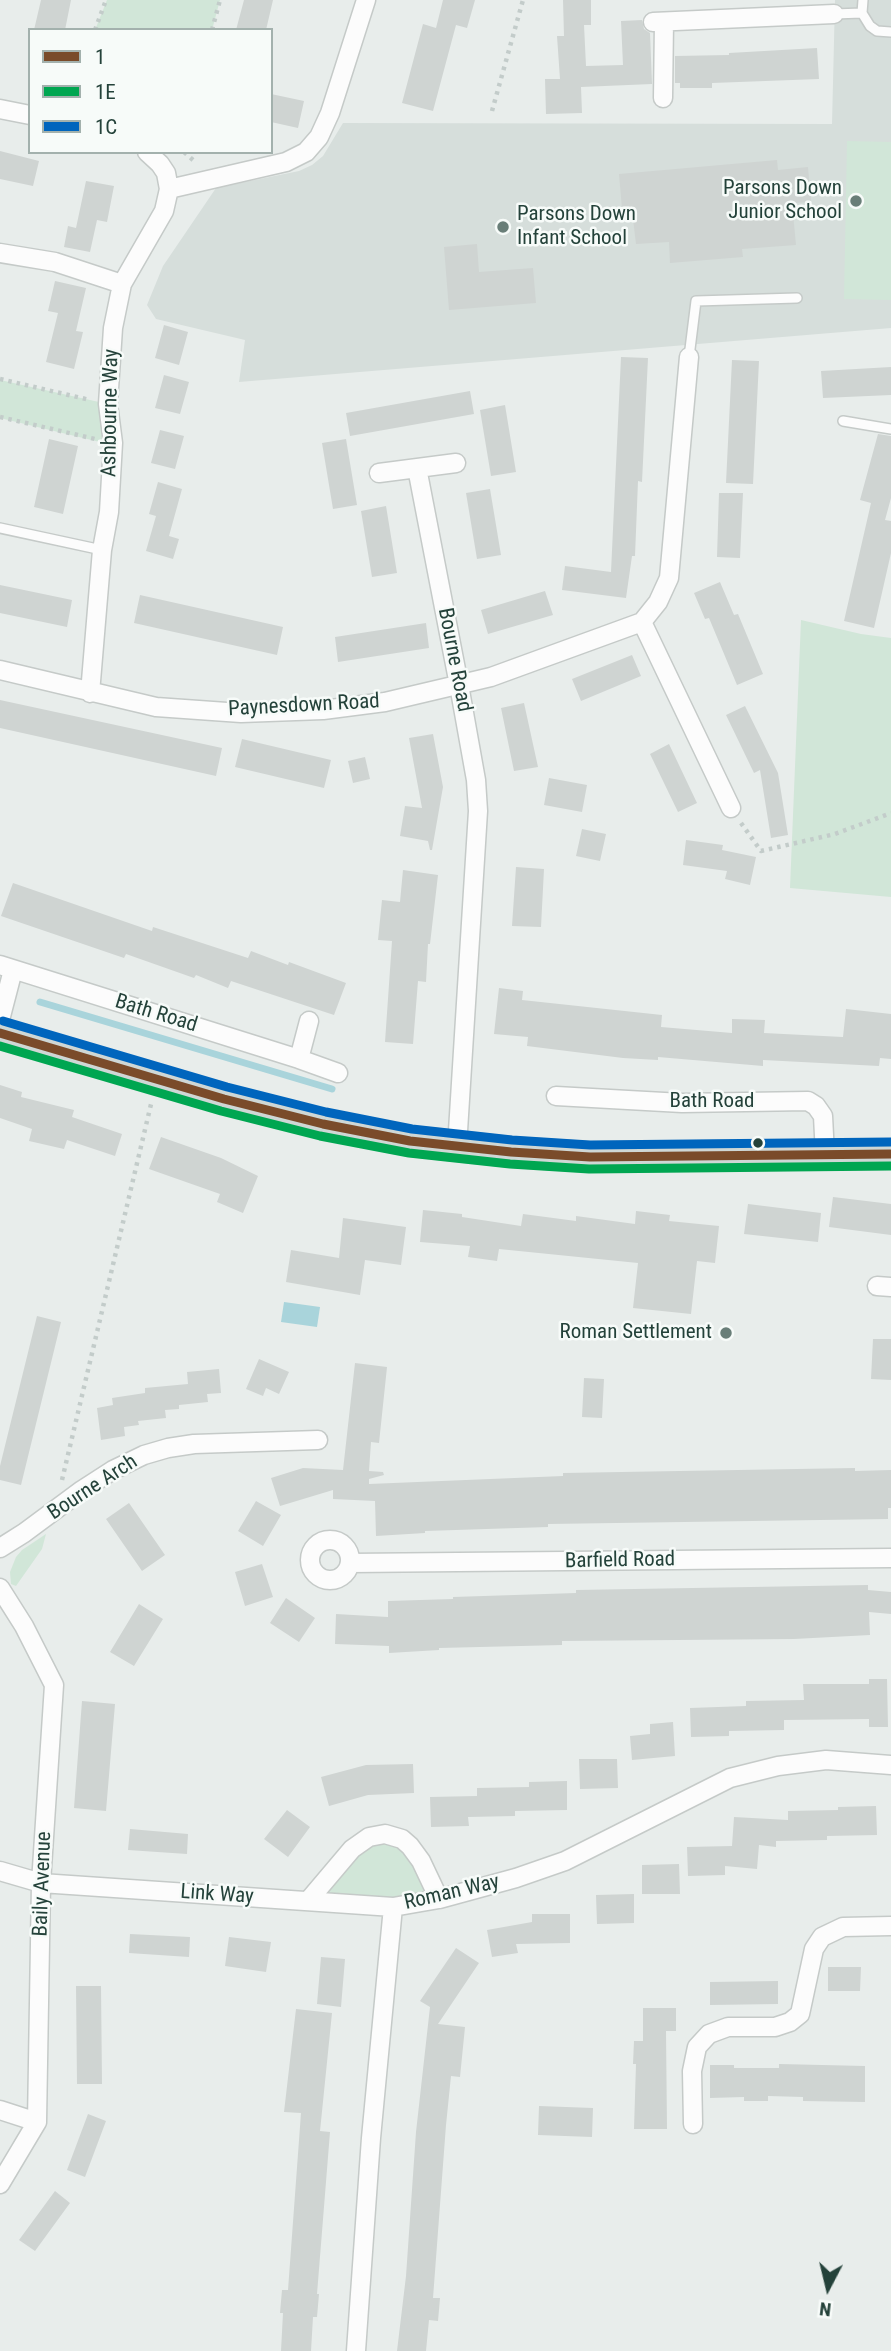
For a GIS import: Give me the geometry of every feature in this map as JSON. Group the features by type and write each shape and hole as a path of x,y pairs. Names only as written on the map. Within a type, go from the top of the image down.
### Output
{"main road":[{"path":"0,1033 323,1124 410,1141 590,1157 891,1154"}],"street":[{"path":"149,154 166,173 169,189 286,162 306,152 319,137 330,113 366,0"},
{"path":"722,0 722,19"},
{"path":"663,99 659,22 834,14"},
{"path":"0,109 28,115"},
{"name":"Ashbourne Way","path":"90,693 102,550 109,512 113,443 108,404 113,328 122,284 164,211 169,189"},
{"path":"0,253 55,262 122,284"},
{"path":"689,357 669,578 658,602 642,622 731,808"},
{"path":"379,473 456,463"},
{"name":"Bourne Road","path":"418,468 476,780 478,811 457,1147"},
{"name":"Paynesdown Road","path":"0,670 156,707 241,713 323,710 385,702 491,677 642,622"},
{"name":"Bath Road","path":"0,1020 7,968 338,1073"},
{"path":"299,1059 309,1021"},
{"name":"Bath Road","path":"556,1096 682,1103 808,1101 816,1106 823,1116 825,1155"},
{"name":"Bourne Arch","path":"0,1548 82,1490 113,1470 144,1455 194,1444 318,1440"},
{"name":"Barfield Road","path":"350,1563 891,1558"},
{"name":"Baily Avenue","path":"0,1588 24,1626 54,1685 41,1883 37,2122 0,2184"},
{"name":"Roman Way","path":"356,2351 371,2138 393,1907 439,1899 516,1878 565,1861 730,1778 778,1766 826,1760 891,1765"},
{"path":"308,1901 352,1849 369,1837 385,1834 402,1839 410,1846 421,1861 439,1899"},
{"name":"Link Way","path":"0,1871 41,1883 393,1907"},
{"path":"693,2124 692,2071 696,2047 709,2034 728,2027 775,2027 790,2022 800,2014 814,1949 822,1937 843,1927 891,1926"},
{"path":"0,2110 37,2122"}],"lane":[{"path":"863,0 862,13 870,26 891,32"},
{"path":"834,14 862,13"},
{"path":"689,357 696,301 797,298"},
{"path":"843,421 891,429"},
{"path":"0,528 102,550"}],"path":[{"path":"96,28 106,0"},
{"path":"213,28 220,0"},
{"path":"492,111 523,0"},
{"path":"186,154 193,160"},
{"path":"0,379 108,404"},
{"path":"0,416 113,443"},
{"path":"731,808 761,851 835,834 891,813"},
{"path":"54,1511 157,1079"}],"shaded area":[{"name":"Parsons Down Infant School","path":"835,0 891,0 891,328 239,382 245,340 156,319 147,305 163,266 216,188 299,171 312,165 323,156 343,123 832,124"}],"green space":[{"path":"107,0 220,0 213,28 96,28"},
{"path":"847,141 891,142 891,300 844,299"},
{"path":"0,380 108,404 104,443 0,418"},
{"path":"801,620 891,638 891,897 790,888"},
{"path":"46,1534 42,1549 16,1586 11,1584 10,1572 16,1557"},
{"path":"394,1835 439,1899 308,1901 352,1849"}],"water":[{"path":"284,1302 320,1307 317,1327 281,1322"}],"building":[{"path":"41,0 71,0 65,28 34,28"},
{"path":"244,0 273,0 266,28 237,28"},
{"path":"443,0 475,0 467,28 456,25 433,111 402,103 423,24 436,28"},
{"path":"563,0 591,0 591,25 584,25 586,66 623,65 621,21 642,20 644,29 650,33 652,84 581,87 582,113 546,114 545,79 560,79 557,36 564,36"},
{"path":"817,48 819,79 712,83 712,88 680,88 680,83 675,83 675,56"},
{"path":"273,94 304,101 298,128 273,122"},
{"path":"0,151 39,161 33,186 0,179"},
{"path":"777,160 778,170 808,167 811,202 792,203 796,245 742,249 743,257 670,263 669,242 636,244 633,219 623,220 619,174"},
{"path":"86,181 114,186 107,222 97,220 90,252 64,247 68,226 76,228"},
{"path":"477,244 479,272 533,268 536,303 449,310 444,247"},
{"path":"55,281 86,288 76,331 83,332 74,369 46,362 58,313 48,311"},
{"path":"164,325 188,332 179,365 155,358"},
{"path":"621,357 648,358 642,482 638,481 635,556 632,556 626,598 562,590 565,566 611,572"},
{"path":"732,360 759,361 753,484 726,483"},
{"path":"891,367 891,395 823,398 821,371"},
{"path":"164,375 189,382 180,414 155,408"},
{"path":"470,391 474,414 350,436 346,413"},
{"path":"505,405 516,472 491,476 480,410"},
{"path":"160,430 184,436 175,469 151,463"},
{"path":"878,434 891,436 891,498 885,520 891,521 891,553 874,628 844,621 871,503 860,500"},
{"path":"49,439 78,446 63,514 34,507"},
{"path":"346,439 357,505 333,509 322,443"},
{"path":"158,482 182,489 169,536 179,539 173,559 146,551 156,516 149,514"},
{"path":"490,489 501,555 477,559 466,493"},
{"path":"719,493 743,493 740,558 717,557"},
{"path":"386,506 397,573 372,577 361,511"},
{"path":"720,582 734,615 738,614 763,674 737,685 709,618 705,619 694,593"},
{"path":"0,585 72,600 67,627 0,613"},
{"path":"545,591 553,615 488,634 481,610"},
{"path":"140,595 283,627 277,655 134,623"},
{"path":"426,623 429,648 338,662 335,637"},
{"path":"632,655 641,676 581,701 572,679"},
{"path":"0,700 222,748 216,776 0,728"},
{"path":"524,703 538,767 514,771 501,708"},
{"path":"745,706 778,773 788,835 771,838 760,770 754,773 726,715"},
{"path":"433,734 443,787 430,850 428,841 400,836 405,806 422,808 409,738"},
{"path":"242,739 331,760 324,788 235,767"},
{"path":"669,744 697,803 678,812 650,754"},
{"path":"365,757 370,779 353,783 348,761"},
{"path":"549,778 587,785 582,812 544,805"},
{"path":"582,829 606,834 600,861 576,856"},
{"path":"686,840 723,845 722,850 756,857 750,885 725,879 727,871 683,865"},
{"path":"516,867 544,869 541,927 512,926"},
{"path":"403,870 438,875 428,944 426,982 418,981 413,1044 385,1042 392,941 378,940 382,900 400,902"},
{"path":"13,883 152,931 153,927 248,958 251,951 346,983 334,1015 231,981 228,988 196,975 194,978 126,954 124,958 1,916"},
{"path":"499,988 523,991 522,1000 662,1015 661,1027 732,1033 732,1019 765,1020 764,1033 843,1037 846,1009 891,1014 891,1059 880,1058 879,1066 763,1060 763,1066 658,1057 658,1060 623,1058 527,1046 528,1037 494,1034"},
{"path":"0,1085 22,1092 21,1097 74,1110 72,1117 122,1134 115,1156 67,1140 64,1149 29,1141 32,1129 0,1118"},
{"path":"161,1137 221,1158 258,1176 243,1213 217,1202 220,1194 149,1169"},
{"path":"833,1197 891,1204 891,1235 829,1227"},
{"path":"748,1204 821,1213 818,1242 744,1234"},
{"path":"423,1210 462,1214 462,1217 521,1226 523,1214 576,1221 576,1216 635,1224 636,1211 670,1215 669,1221 719,1226 715,1263 697,1261 691,1314 633,1308 638,1263 499,1249 497,1261 468,1257 470,1246 420,1242"},
{"path":"343,1218 406,1227 401,1265 365,1260 360,1295 286,1282 291,1250 339,1258"},
{"path":"37,1316 61,1322 21,1485 0,1480 0,1466"},
{"path":"873,1339 891,1339 891,1380 871,1379"},
{"path":"259,1359 289,1372 279,1394 266,1388 263,1396 246,1389"},
{"path":"355,1363 387,1367 379,1443 371,1442 369,1471 383,1472 384,1475 369,1479 369,1484 563,1476 563,1473 855,1468 855,1471 891,1470 891,1508 888,1508 888,1519 548,1524 548,1527 425,1531 376,1536 375,1501 333,1499 333,1490 280,1506 271,1478 303,1468 343,1470"},
{"path":"219,1369 221,1393 207,1394 208,1402 179,1405 179,1409 165,1410 166,1418 138,1421 139,1425 124,1427 125,1436 101,1440 97,1408 113,1405 112,1398 145,1393 145,1388 188,1384 187,1372"},
{"path":"584,1378 604,1379 602,1418 582,1417"},
{"path":"256,1501 281,1515 263,1546 238,1531"},
{"path":"129,1503 165,1555 142,1571 106,1519"},
{"path":"262,1564 273,1597 245,1606 235,1572"},
{"path":"868,1585 868,1590 891,1592 891,1614 869,1612 870,1635 794,1639 562,1641 562,1645 439,1648 389,1653 389,1646 335,1644 336,1614 388,1617 388,1601 576,1593 576,1590"},
{"path":"286,1598 315,1618 299,1642 270,1623"},
{"path":"139,1604 163,1619 134,1666 110,1652"},
{"path":"869,1679 887,1679 888,1727 869,1727 869,1719 784,1720 784,1730 729,1731 729,1736 691,1737 690,1708 746,1706 746,1701 804,1700 803,1684 869,1684"},
{"path":"82,1701 115,1704 106,1811 74,1808"},
{"path":"673,1722 675,1756 632,1760 630,1736 650,1734 650,1724"},
{"path":"579,1759 617,1759 618,1788 580,1789"},
{"path":"413,1764 414,1793 368,1795 329,1806 321,1777 366,1765"},
{"path":"567,1781 567,1810 515,1811 515,1816 468,1817 469,1826 431,1827 430,1797 477,1796 477,1788 529,1787 529,1782"},
{"path":"876,1806 877,1835 776,1841 776,1847 759,1845 757,1869 725,1866 725,1875 688,1876 687,1847 732,1846 734,1817 788,1820 788,1811"},
{"path":"287,1810 310,1827 288,1857 264,1839"},
{"path":"130,1829 188,1834 187,1854 128,1850"},
{"path":"679,1864 680,1894 642,1894 642,1865"},
{"path":"634,1894 634,1923 597,1924 596,1895"},
{"path":"532,1914 570,1914 570,1943 516,1944 518,1953 492,1957 487,1930 532,1922"},
{"path":"130,1934 190,1937 189,1957 129,1953"},
{"path":"229,1937 271,1942 266,1972 225,1966"},
{"path":"456,1948 479,1963 438,2024 465,2027 460,2077 451,2076 446,2125 433,2298 440,2298 438,2321 429,2320 426,2351 397,2351 430,2007 420,2001"},
{"path":"321,1957 345,1959 341,2007 317,2004"},
{"path":"828,1967 861,1967 860,1991 828,1991"},
{"path":"778,1981 778,2004 710,2005 710,1982"},
{"path":"76,1986 101,1986 102,2084 77,2084"},
{"path":"643,2008 676,2008 676,2031 666,2031 667,2129 634,2129 634,2041 643,2041"},
{"path":"296,2009 332,2013 320,2131 330,2132 319,2294 317,2317 313,2317 311,2351 281,2351 283,2313 280,2313 282,2290 288,2290 301,2113 284,2112"},
{"path":"779,2064 865,2066 865,2102 803,2101 803,2097 768,2096 768,2101 744,2101 744,2097 710,2098 710,2065 779,2068"},
{"path":"539,2106 593,2108 592,2137 538,2135"},
{"path":"88,2114 106,2121 85,2177 67,2170"},
{"path":"55,2191 70,2203 35,2251 19,2240"}],"waterway":[{"path":"40,1002 332,1089"}],"transit line":[{"name":"1C","path":"3,1021 227,1087 326,1112 412,1129 590,1145 891,1142"},
{"name":"1","path":"0,1033 224,1099 323,1124 410,1141 590,1157 891,1154"},
{"name":"1E","path":"0,1046 221,1111 320,1136 409,1153 589,1169 891,1166"}],"place":[{"name":"Parsons Down Junior School","path":"856,201"},
{"name":"Parsons Down Infant School","path":"503,227"},
{"name":"Roman Settlement","path":"726,1333"}]}
